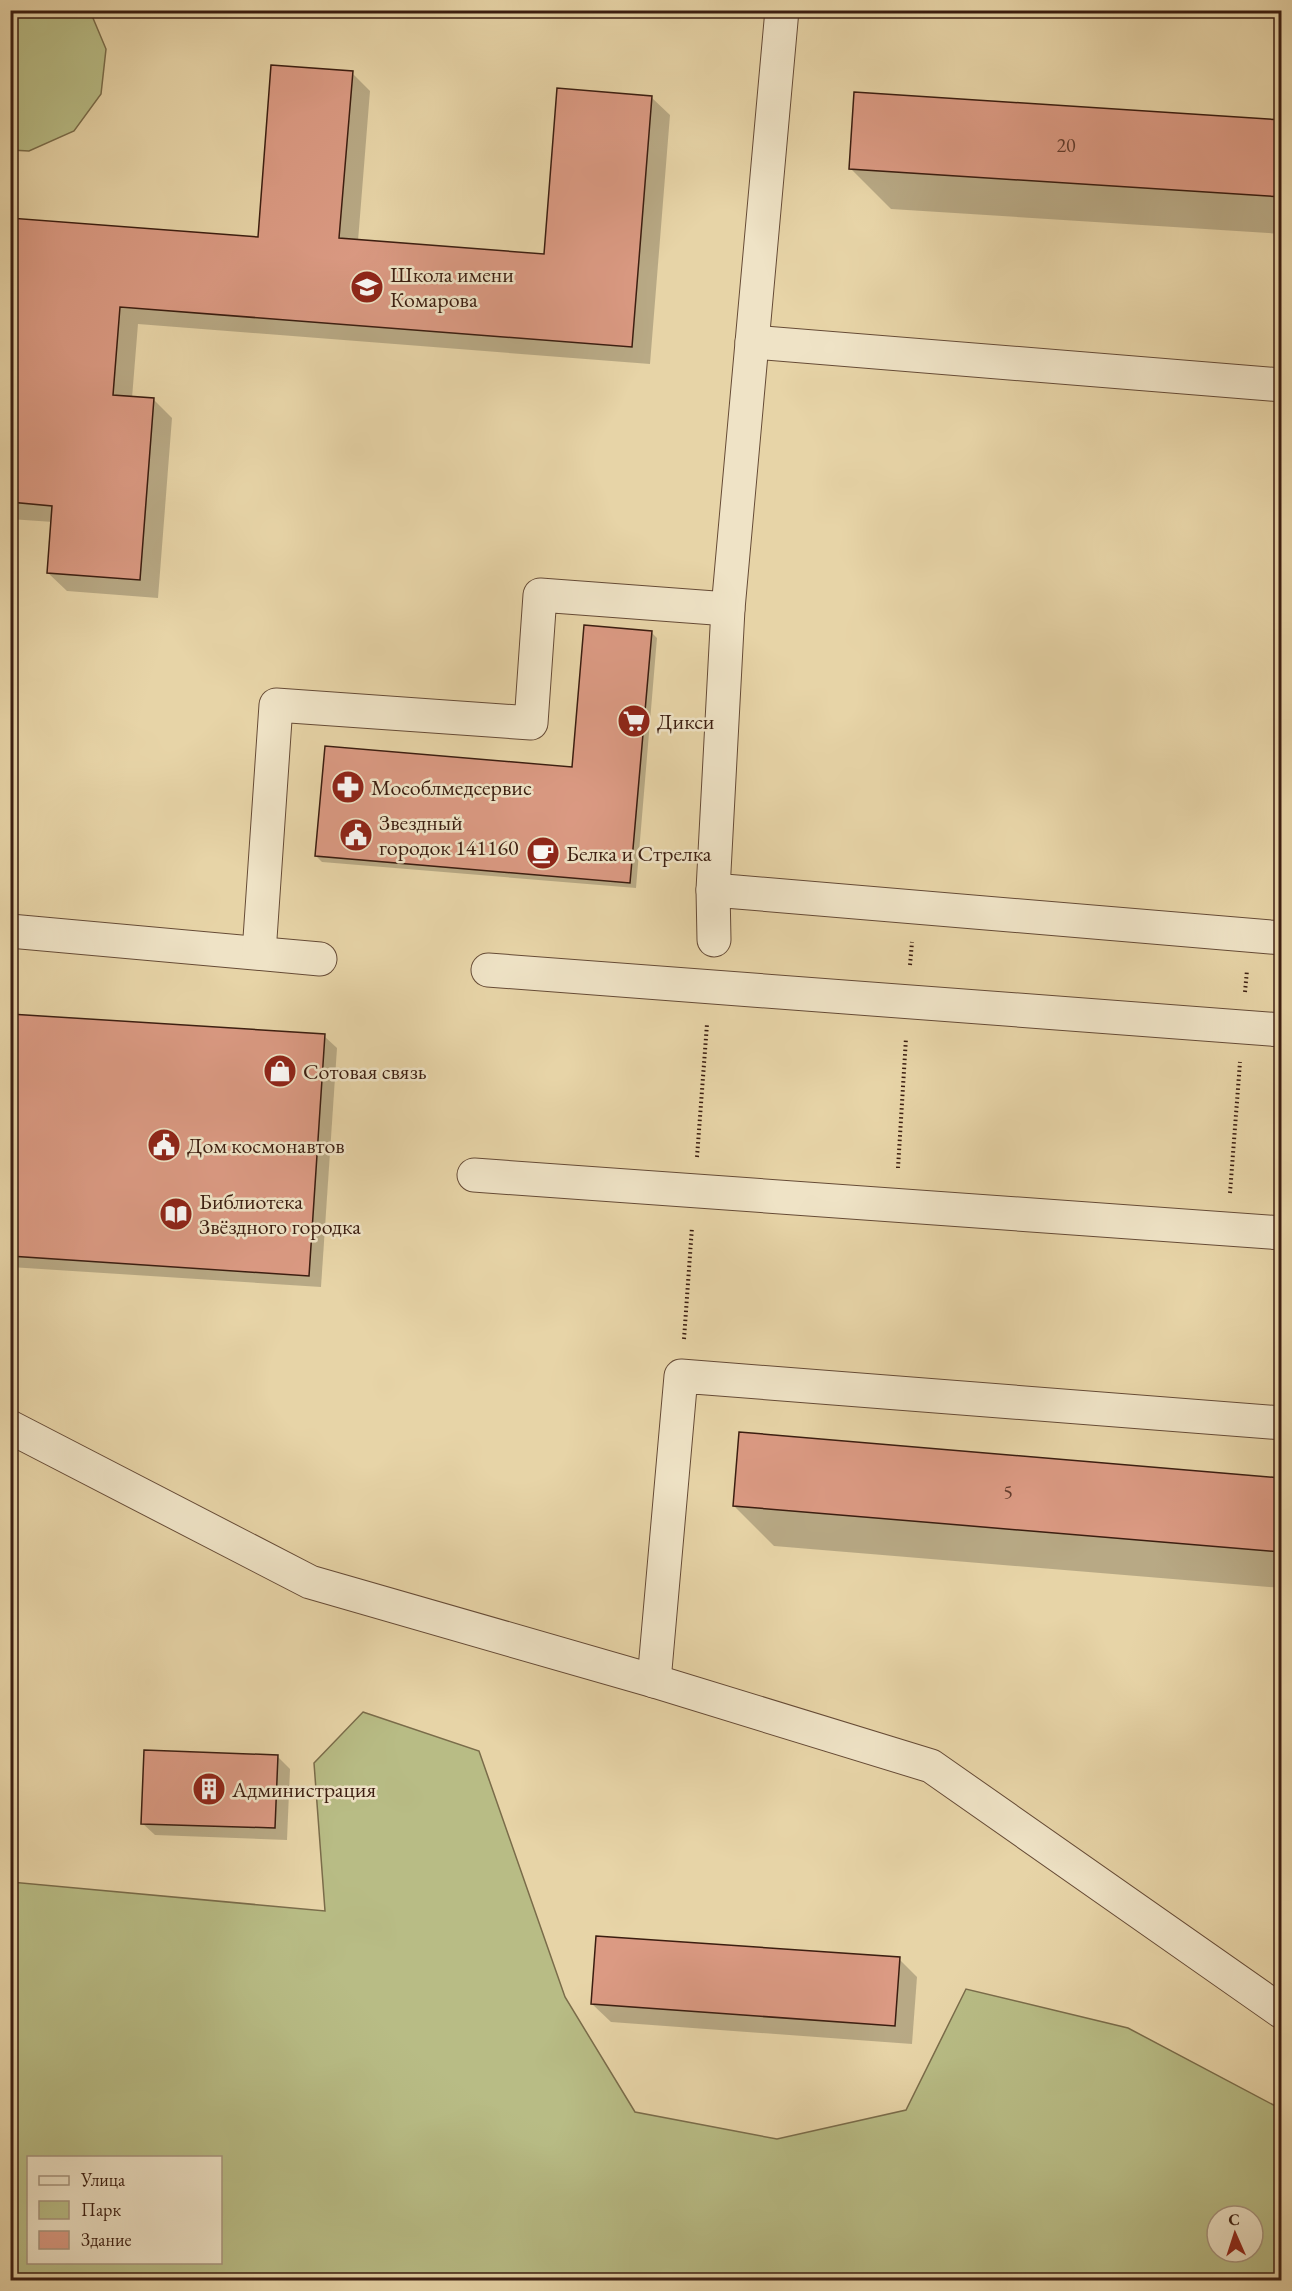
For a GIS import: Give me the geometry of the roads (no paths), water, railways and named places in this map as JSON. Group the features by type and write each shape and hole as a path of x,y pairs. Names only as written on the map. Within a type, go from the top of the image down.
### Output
{"street":[{"path":"714,940 713,890 728,609 782,10"},
{"path":"752,342 1281,385"},
{"path":"259,953 276,705 531,723 540,595 728,609"},
{"path":"713,890 1281,938"},
{"path":"10,931 320,958"},
{"path":"488,970 1281,1030"},
{"path":"474,1175 1281,1233"},
{"path":"654,1681 681,1376 1281,1423"},
{"path":"10,1427 310,1582 654,1681 931,1766 1281,2012"}],"place":[{"name":"Школа имени Комарова","path":"367,287"},
{"name":"Дикси","path":"634,721"},
{"name":"Мособлмедсервис","path":"348,787"},
{"name":"Звездный городок 141160","path":"356,835"},
{"name":"Белка и Стрелка","path":"543,853"},
{"name":"Сотовая связь","path":"280,1071"},
{"name":"Дом космонавтов","path":"164,1145"},
{"name":"Библиотека Звёздного городка","path":"176,1214"},
{"name":"Администрация","path":"209,1789"}]}
